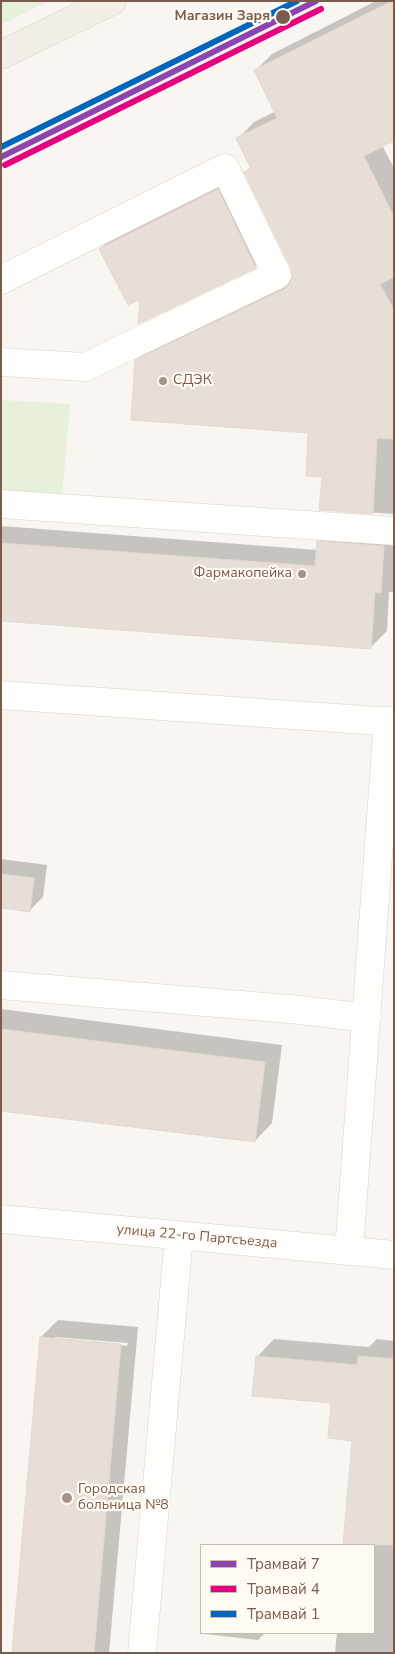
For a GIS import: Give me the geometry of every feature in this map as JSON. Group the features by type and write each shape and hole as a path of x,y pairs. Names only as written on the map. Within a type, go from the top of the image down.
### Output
{"main road":[{"path":"1,55 112,1"}],"street":[{"path":"1,280 225,168 277,275 84,367 1,362"},
{"path":"1,504 394,531"},
{"path":"1,695 391,722 350,1251"},
{"path":"1,985 291,1009 368,1018"},
{"name":"улица 22-го Партсъезда","path":"1,1219 394,1255"},
{"path":"142,1653 179,1236"}],"green space":[{"path":"1,1 48,1 1,25"},
{"path":"1,400 70,404 62,499 1,496"}],"building":[{"path":"394,1 394,141 364,156 394,217 394,277 380,284 394,310 394,439 377,438 373,514 319,510 322,477 306,476 308,433 131,420 135,360 284,289 290,284 292,277 291,268 244,172 251,169 236,138 277,118 254,70"},
{"path":"218,189 256,268 138,324 140,299 128,305 99,249"},
{"path":"317,541 384,546 381,593 375,592 371,649 1,621 1,543 315,566"},
{"path":"1,874 34,878 30,912 1,908"},
{"path":"1,1029 265,1062 255,1142 1,1111"},
{"name":"Городская больница №8","path":"40,1337 121,1344 94,1653 12,1653"},
{"path":"256,1356 357,1365 358,1356 394,1359 394,1545 343,1544 352,1441 328,1438 331,1403 252,1396"}],"tram line":[{"name":"1","path":"1,147 297,1"},
{"name":"7","path":"1,157 316,1"},
{"name":"4","path":"5,165 321,9"}],"place":[{"name":"Магазин Заря","path":"283,17"},
{"name":"СДЭК","path":"163,381"},
{"name":"Фармакопейка","path":"302,574"},
{"name":"Городская больница №8","path":"67,1498"}]}
